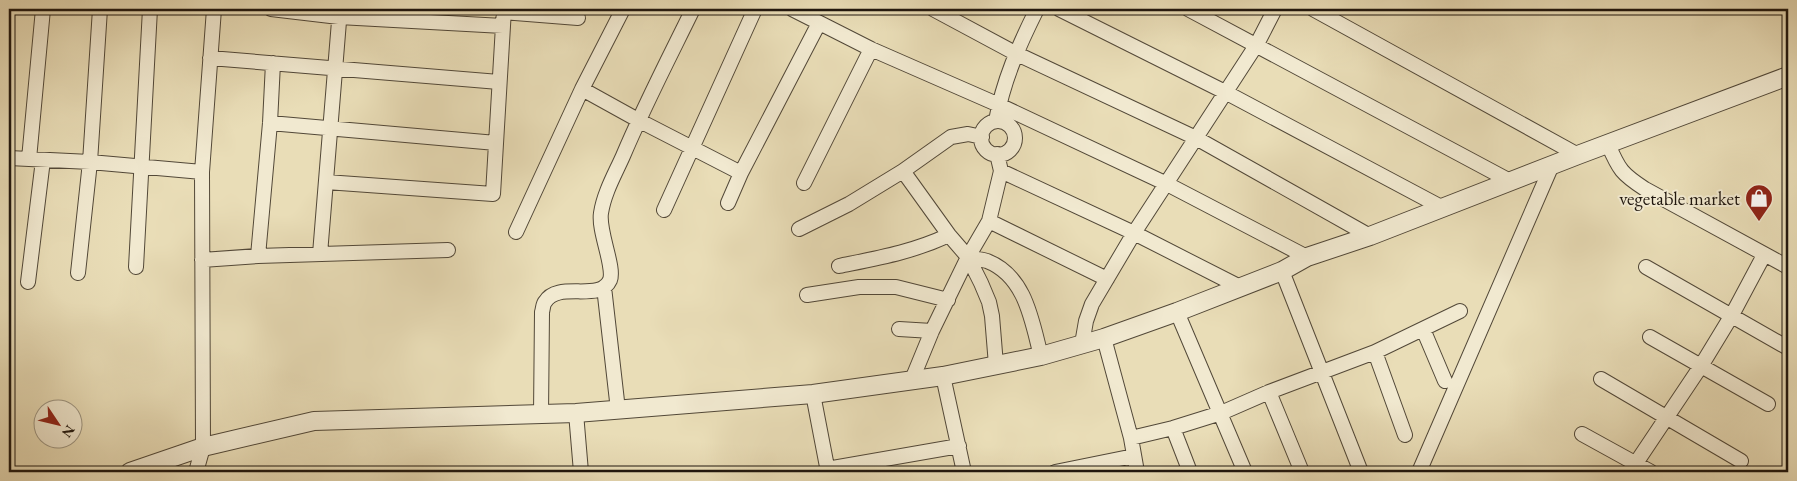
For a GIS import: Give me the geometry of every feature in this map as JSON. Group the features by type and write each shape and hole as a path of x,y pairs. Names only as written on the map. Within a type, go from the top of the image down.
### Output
{"street":[{"path":"28,282 43,9"},
{"path":"78,273 90,162 100,9"},
{"path":"136,267 150,9"},
{"path":"196,472 203,447 202,172 214,9"},
{"path":"272,9 339,13 578,18"},
{"path":"516,232 582,89 623,9"},
{"path":"541,414 542,312 545,301 552,295 560,292 596,291 610,281 611,273 602,234 601,214 606,196 638,120 693,9"},
{"path":"664,210 755,9"},
{"path":"792,9 871,50 999,105 1167,184 1307,257"},
{"path":"933,9 1015,53 1196,138 1370,236"},
{"path":"996,121 1015,53 1037,9"},
{"path":"1059,9 1224,92 1443,208"},
{"path":"1188,9 1257,44 1510,181"},
{"path":"1082,344 1086,321 1092,304 1134,233 1257,44 1275,9"},
{"path":"1313,9 1578,155"},
{"path":"320,254 339,13"},
{"path":"326,182 493,194 503,16"},
{"path":"728,203 741,173 819,23"},
{"path":"804,183 871,50"},
{"path":"210,58 499,82"},
{"path":"258,256 270,123 273,63"},
{"path":"130,472 203,447 314,421 576,413 813,394 911,382 1041,356 1104,338 1177,312 1282,271 1307,257 1370,236 1788,76"},
{"path":"582,89 741,173"},
{"path":"996,121 1002,121 1012,127 1015,138 1007,152 997,154 984,147 982,137 986,126 996,121"},
{"path":"270,123 496,143"},
{"path":"799,229 849,204 903,171 951,138 968,134 982,137"},
{"path":"1608,144 1617,166 1628,178 1788,268"},
{"path":"911,382 932,331 968,257 989,222 1001,171 997,154"},
{"path":"9,158 90,162 202,172"},
{"path":"1419,472 1552,165"},
{"path":"903,171 968,257 989,302 996,365"},
{"path":"1001,171 1134,233 1240,287"},
{"path":"989,222 1108,279"},
{"path":"839,266 902,253 926,246 949,234"},
{"path":"202,260 258,256 448,250"},
{"path":"1632,468 1701,366 1764,255"},
{"path":"968,257 987,261 1003,270 1016,284 1027,304 1041,356"},
{"path":"1646,267 1732,314 1788,348"},
{"path":"1282,271 1360,472"},
{"path":"806,295 859,287 896,286 948,300"},
{"path":"604,287 618,410"},
{"path":"1131,438 1173,428 1221,413 1269,392 1375,352 1460,311"},
{"path":"1177,312 1245,472"},
{"path":"1423,329 1445,381"},
{"path":"899,330 932,331"},
{"path":"1650,336 1768,404"},
{"path":"1104,338 1131,438 1138,472"},
{"path":"1375,352 1405,434"},
{"path":"943,376 964,472"},
{"path":"1601,379 1741,461"},
{"path":"1269,392 1302,472"},
{"path":"813,394 828,470 959,446"},
{"path":"576,413 580,472"},
{"path":"1173,428 1190,472"},
{"path":"1582,434 1632,468 1651,472"},
{"path":"1055,472 1134,456"}],"place":[{"name":"vegetable market","path":"1759,222"}]}
